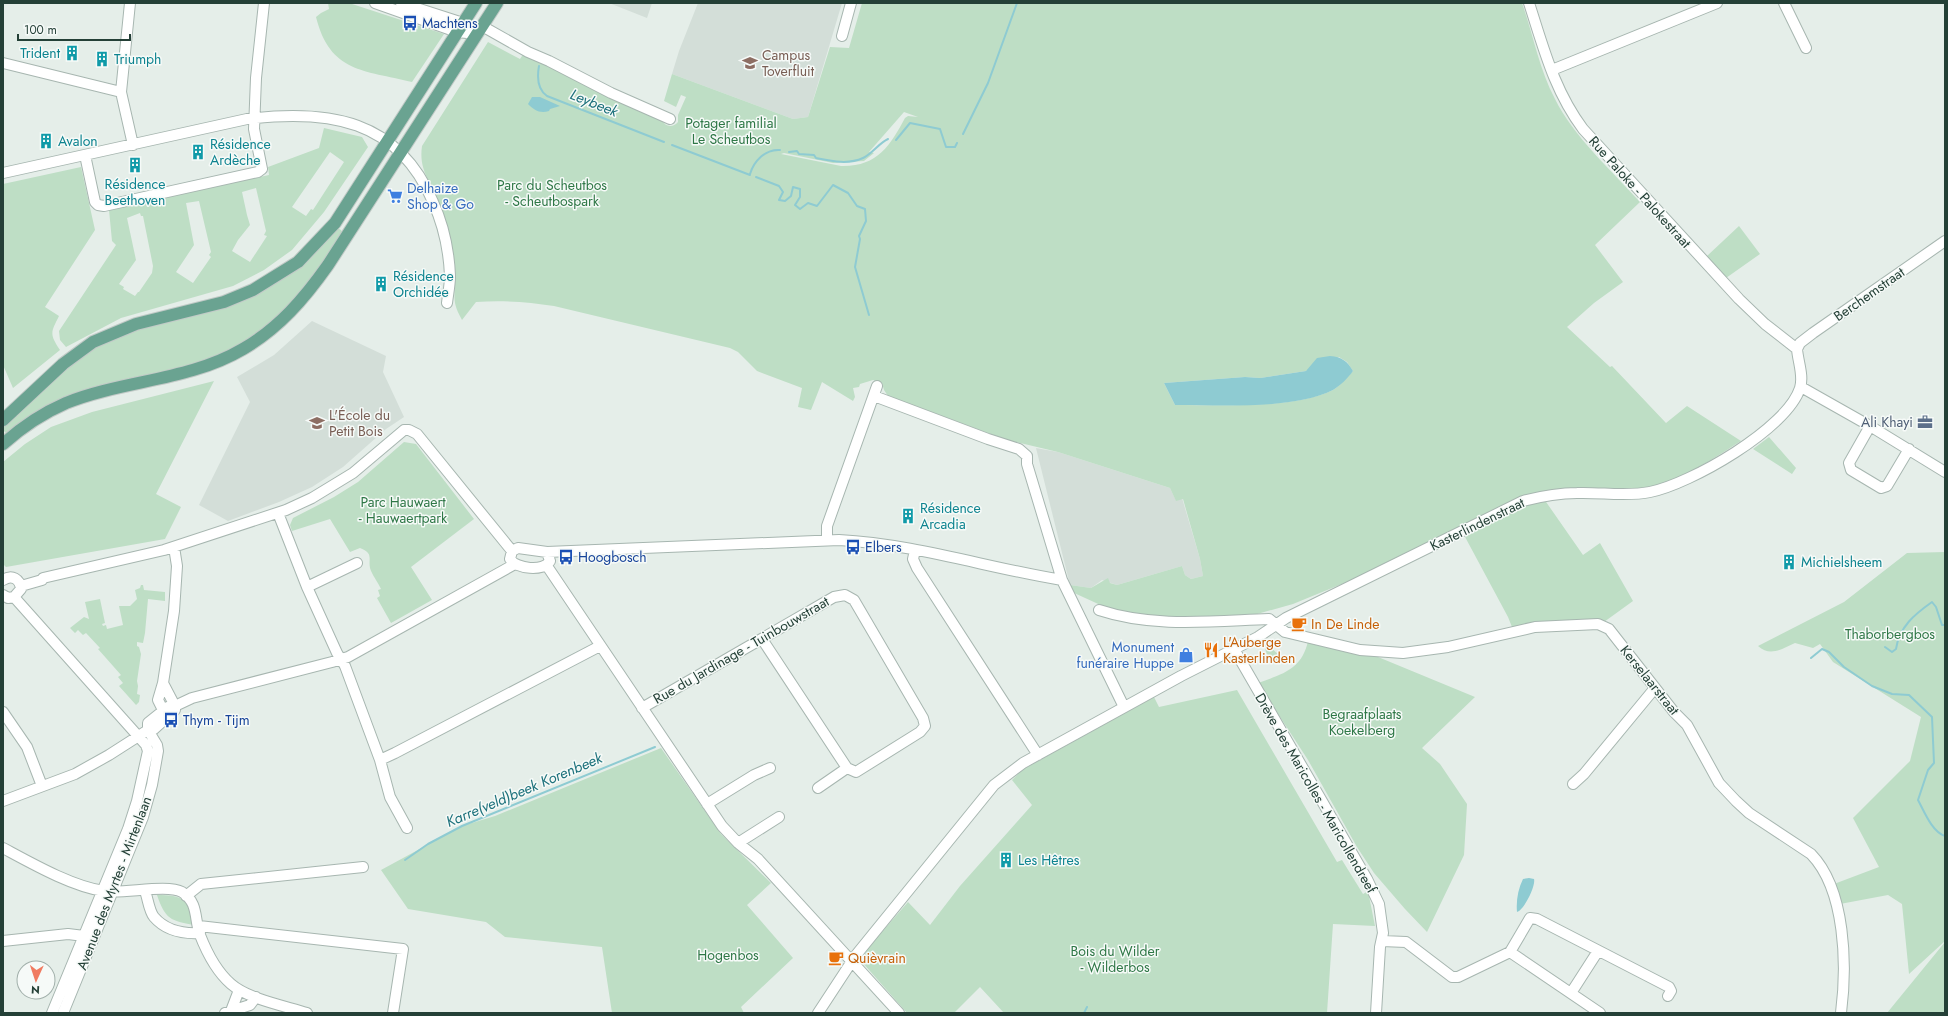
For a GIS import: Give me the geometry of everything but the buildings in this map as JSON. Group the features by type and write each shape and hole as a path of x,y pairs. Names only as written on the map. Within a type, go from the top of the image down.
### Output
{"main road":[{"path":"3,420 67,361 94,342 136,324 224,302 253,290 298,262 335,223 476,3"},
{"path":"3,444 30,422 66,403 187,372 213,363 242,350 267,334 290,314 311,290 497,3"}],"street":[{"path":"130,3 121,92 132,145"},
{"path":"85,155 96,202 98,205 104,206 258,172 262,169 254,129 256,78 264,3"},
{"path":"375,3 460,28 479,30 549,61 612,94 670,119"},
{"path":"401,3 460,28"},
{"path":"842,36 851,3"},
{"name":"Rue Paloke - Palokestraat","path":"1529,3 1561,95 1583,129 1728,288 1765,324 1796,350"},
{"path":"1552,70 1717,3"},
{"path":"1784,3 1806,48"},
{"path":"3,63 121,92"},
{"path":"3,174 255,118 287,116 339,120 362,127 388,140 417,170 427,188 440,219 446,246 450,276 447,303"},
{"name":"Berchemstraat","path":"1796,350 1800,343 1813,333 1945,241"},
{"path":"1796,350 1802,377 1801,387 1909,449 1945,472"},
{"path":"827,540 827,526 877,386"},
{"name":"Kasterlindenstraat","path":"818,1013 852,961 994,785 1023,764 1124,707 1258,637 1286,618 1523,501 1549,494 1578,493 1621,495 1649,492 1673,486 1691,478 1769,429 1790,407 1801,387"},
{"path":"874,396 988,439 1019,449 1027,456 1027,464 1062,580 1124,707"},
{"path":"1870,426 1849,462 1851,470 1881,488 1887,486 1909,449"},
{"path":"19,583 40,575 44,578 174,547 278,513 312,498 353,473 404,430 409,430 417,434 512,551"},
{"path":"278,513 307,588 345,666 380,760 390,797 406,828"},
{"path":"547,566 539,568 515,564 510,559 512,551 518,548 547,552 827,540 872,543 915,550 1062,580"},
{"path":"170,710 163,683 174,611 177,566 174,547"},
{"path":"915,550 913,559 917,568 1038,755"},
{"path":"547,552 550,558 547,566"},
{"path":"307,588 357,563"},
{"path":"3,801 90,766 137,736 148,730 154,729 170,710 192,698 341,659 515,564"},
{"path":"547,566 722,826 738,843 758,859 899,1013"},
{"path":"3,595 8,598 14,597 20,593 19,583 12,577 4,578"},
{"name":"Rue du Jardinage - Tuinbouwstraat","path":"642,708 834,597 845,595 854,600 923,718 925,726 920,732 856,772 847,768"},
{"name":"Avenue des Myrtes - Mirtenlaan","path":"14,597 137,736 148,751 144,776 133,814 52,1013"},
{"name":"Kerselaarstraat","path":"1099,610 1113,615 1148,621 1269,619 1285,632 1360,650 1375,652 1403,653 1448,647 1535,628 1598,624 1609,629 1655,688 1687,725 1719,783 1749,814 1811,854 1820,863 1831,888 1839,918 1844,974 1841,1013"},
{"path":"762,639 847,768 818,788"},
{"path":"380,760 600,646"},
{"name":"Drève des Maricolles - Maricollendreef","path":"1234,649 1373,890 1382,915 1383,933 1376,1013"},
{"path":"1573,784 1584,774 1655,688"},
{"path":"3,712 27,747 42,786"},
{"name":"Avenue des Myrtes - Mirtenlaan","path":"63,1013 143,817 156,767 158,751 157,745 148,730"},
{"path":"707,804 754,775 770,768"},
{"path":"738,843 779,817"},
{"path":"3,848 70,881 102,891 113,892 171,889 186,896 196,911 199,929 217,969 238,990 283,1009 307,1013"},
{"path":"186,896 201,884 363,867"},
{"path":"145,891 154,917 163,925 178,933 199,929 403,949 393,1013"},
{"path":"1382,941 1406,942 1452,977 1458,977 1510,952 1530,918 1537,919 1669,987 1671,990 1668,996"},
{"path":"3,940 68,934 84,936"},
{"path":"1571,993 1598,951"},
{"path":"1510,952 1600,1013"},
{"path":"228,1012 238,990"},
{"path":"228,1012 250,1005 256,997"}],"shaded area":[{"path":"609,3 652,3 647,18"},
{"name":"Campus Toverfluit","path":"698,3 842,3 808,117 793,119 672,74 679,51"},
{"name":"L'École du Petit Bois","path":"312,321 386,356 383,372 404,417 386,429 343,467 312,487 279,502 228,521 199,505 250,402 237,377 274,355"},
{"path":"1036,448 1058,452 1170,488 1176,500 1182,498 1200,559 1203,576 1191,579 1185,575 1182,566 1117,585 1102,580 1091,588 1070,585"}],"green space":[{"path":"328,3 349,3 444,34 412,82 364,71 351,66 340,59 330,49 322,35 316,17 329,9"},
{"path":"862,3 1522,3 1540,64 1549,88 1563,113 1582,140 1640,202 1595,245 1623,282 1594,303 1567,327 1610,367 1612,366 1666,423 1687,406 1741,441 1691,472 1650,487 1635,490 1565,489 1535,493 1354,579 1293,604 1250,616 1219,618 1153,617 1107,608 1072,592 1070,585 1091,588 1108,578 1110,583 1117,585 1182,566 1185,575 1191,579 1203,576 1200,559 1183,499 1176,501 1170,488 1058,452 1007,440 888,396 882,383 873,380 860,384 859,387 853,388 855,397 853,401 822,382 811,410 798,407 802,388 757,371 738,352 730,348 554,306 535,303 506,301 476,302 462,320 455,304 452,263 445,225 438,201 424,171 421,155 422,146 488,42 520,59 524,53 662,120 669,126 672,126 678,122 678,115 686,97 681,95 676,107 664,101 672,74 793,119 808,117 830,47 849,48","holes":["904,112 918,117 908,116 905,118 888,146 873,159 864,163 841,166 781,154 784,153 833,163 864,161 874,153 869,152","1339,357 1347,362 1353,371 1333,390 1317,396 1298,400 1256,405 1175,405 1164,383 1245,377 1260,378 1306,371"]},
{"path":"324,128 362,137 368,147 324,212 292,250 264,270 233,286 121,318 66,347 60,340 59,331 116,245 112,241 109,210 269,175 268,167 319,148","holes":["330,152 344,162 313,210 311,209 306,216 292,207","256,188 266,231 264,235 267,236 250,262 232,251 238,240 250,225 242,192","199,201 211,252 209,255 211,257 193,283 176,272 194,245 186,203","140,213 141,216 143,216 153,266 152,273 135,296 123,289 124,287 119,284 136,260 127,218"]},
{"path":"81,167 95,230 45,307 59,316 52,333 60,350 13,388 3,365 3,184"},
{"path":"1739,226 1760,254 1726,278 1707,256"},
{"path":"336,227 341,230 344,235 288,311 224,356 110,387 8,435 3,430 3,426 69,364 116,334 239,300"},
{"path":"214,381 156,494 181,507 165,539 6,567 3,564 3,462 25,444 51,427 92,412"},
{"path":"1769,437 1796,468 1792,474 1753,449"},
{"name":"Parc Hauwaert - Hauwaertpark","path":"404,442 416,444 474,519 411,567 432,600 391,623 377,598 380,596 378,590 381,589 371,571 370,556 367,552 360,548 350,552 330,519 292,531 290,525 293,518 334,497 358,482"},
{"path":"1544,499 1583,555 1600,543 1633,601 1604,622 1512,627 1464,535 1526,505"},
{"name":"Thaborbergbos","path":"1945,552 1945,941 1909,974 1902,904 1888,895 1840,904 1834,884 1879,867 1853,818 1910,761 1921,717 1833,662 1820,644 1813,648 1795,643 1776,651 1767,651 1758,646 1844,602 1907,553"},
{"path":"141,585 143,585 144,590 165,592 165,601 148,599 143,643 137,642 137,646 139,647 141,654 137,681 137,694 140,695 139,702 136,705 119,686 123,683 118,677 121,675 98,649 100,648 86,633 83,635 78,630 75,633 70,628 84,617 89,619 85,602 100,599 105,623 102,624 103,626 106,625 107,629 123,625 119,606 130,606 137,599 135,590 140,588"},
{"path":"1264,641 1280,656 1280,659 1273,662 1269,660 1263,643"},
{"name":"Begraafplaats Koekelberg","path":"1308,641 1378,657 1475,697 1422,748 1440,764 1467,804 1464,855 1427,932 1374,873 1357,847 1308,760 1258,683 1276,677 1296,664 1301,658"},
{"name":"Bois du Wilder - Wilderbos","path":"1237,690 1337,862 1342,860 1363,894 1368,891 1375,926 1333,924 1327,1013 1004,1013 980,987 954,1013 907,1013 862,962 867,949 908,902 930,925 960,886 1032,805 1012,780 1022,770 1154,697 1159,707"},
{"name":"Hogenbos","path":"661,748 721,834 771,883 747,905 793,958 741,1007 744,1013 612,1013 602,947 505,937 486,922 408,909 381,870 462,826 495,816"},
{"path":"157,895 173,896 184,900 191,909 194,925 170,918 163,909"},
{"path":"1945,942 1945,1013 1887,1013"}],"water":[{"path":"532,97 540,97 560,106 546,112 537,111 528,104"},
{"path":"1330,356 1338,357 1344,360 1353,371 1344,382 1333,390 1297,401 1277,404 1234,406 1175,405 1164,383 1245,377 1260,378 1306,371 1317,358"},
{"path":"1523,879 1534,879 1533,887 1526,903 1517,912 1517,899 1520,887"}],"waterway":[{"path":"963,134 988,83 1017,3"},
{"name":"Leybeek","path":"539,66 538,82 541,90 547,96 664,142"},
{"path":"896,140 910,123 940,129 946,147 955,147 957,143"},
{"name":"Leybeek","path":"789,152 797,151 799,154 814,155 816,158 845,162 863,158 888,139"},
{"name":"Leybeek","path":"672,145 750,175"},
{"name":"Leybeek","path":"750,174 757,160 765,154 775,150 780,150"},
{"name":"Leybeek","path":"756,177 779,186 783,192 779,200 785,201 791,196 793,187 800,189 800,197 795,205 800,209 808,203 817,206 833,185 848,193 857,206 865,209 866,221 859,236 860,239 855,267 869,315"},
{"path":"1885,647 1892,652 1896,649 1900,634 1904,628 1914,616 1932,602 1936,607 1942,625 1945,625"},
{"path":"1811,658 1822,649 1829,652 1844,667 1872,686 1892,694 1909,695 1932,717 1934,763 1928,770 1918,800 1932,826 1940,834 1945,836"},
{"name":"Karre(veld)beek Korenbeek","path":"405,860 428,844 462,826 655,747"},
{"path":"1084,1013 1087,1007"}],"place":[{"name":"Machtens","path":"410,23"},
{"name":"Trident","path":"72,53"},
{"name":"Triumph","path":"102,59"},
{"name":"Campus Toverfluit","path":"750,63"},
{"name":"Avalon","path":"46,141"},
{"name":"Résidence Ardèche","path":"198,152"},
{"name":"Résidence Beethoven","path":"135,165"},
{"name":"Delhaize Shop & Go","path":"395,196"},
{"name":"Résidence Orchidée","path":"381,284"},
{"name":"Ali Khayi","path":"1925,422"},
{"name":"L'École du Petit Bois","path":"317,423"},
{"name":"Résidence Arcadia","path":"908,516"},
{"name":"Elbers","path":"853,547"},
{"name":"Hoogbosch","path":"566,557"},
{"name":"Michielsheem","path":"1789,562"},
{"name":"In De Linde","path":"1299,624"},
{"name":"L'Auberge Kasterlinden","path":"1211,650"},
{"name":"Monument funéraire Huppe","path":"1186,655"},
{"name":"Thym - Tijm","path":"171,720"},
{"name":"Les Hêtres","path":"1006,860"},
{"name":"Quièvrain","path":"836,958"}],"park label":[{"name":"Potager familial Le Scheutbos","path":"731,132"},
{"name":"Parc du Scheutbos - Scheutbospark","path":"552,194"}]}
